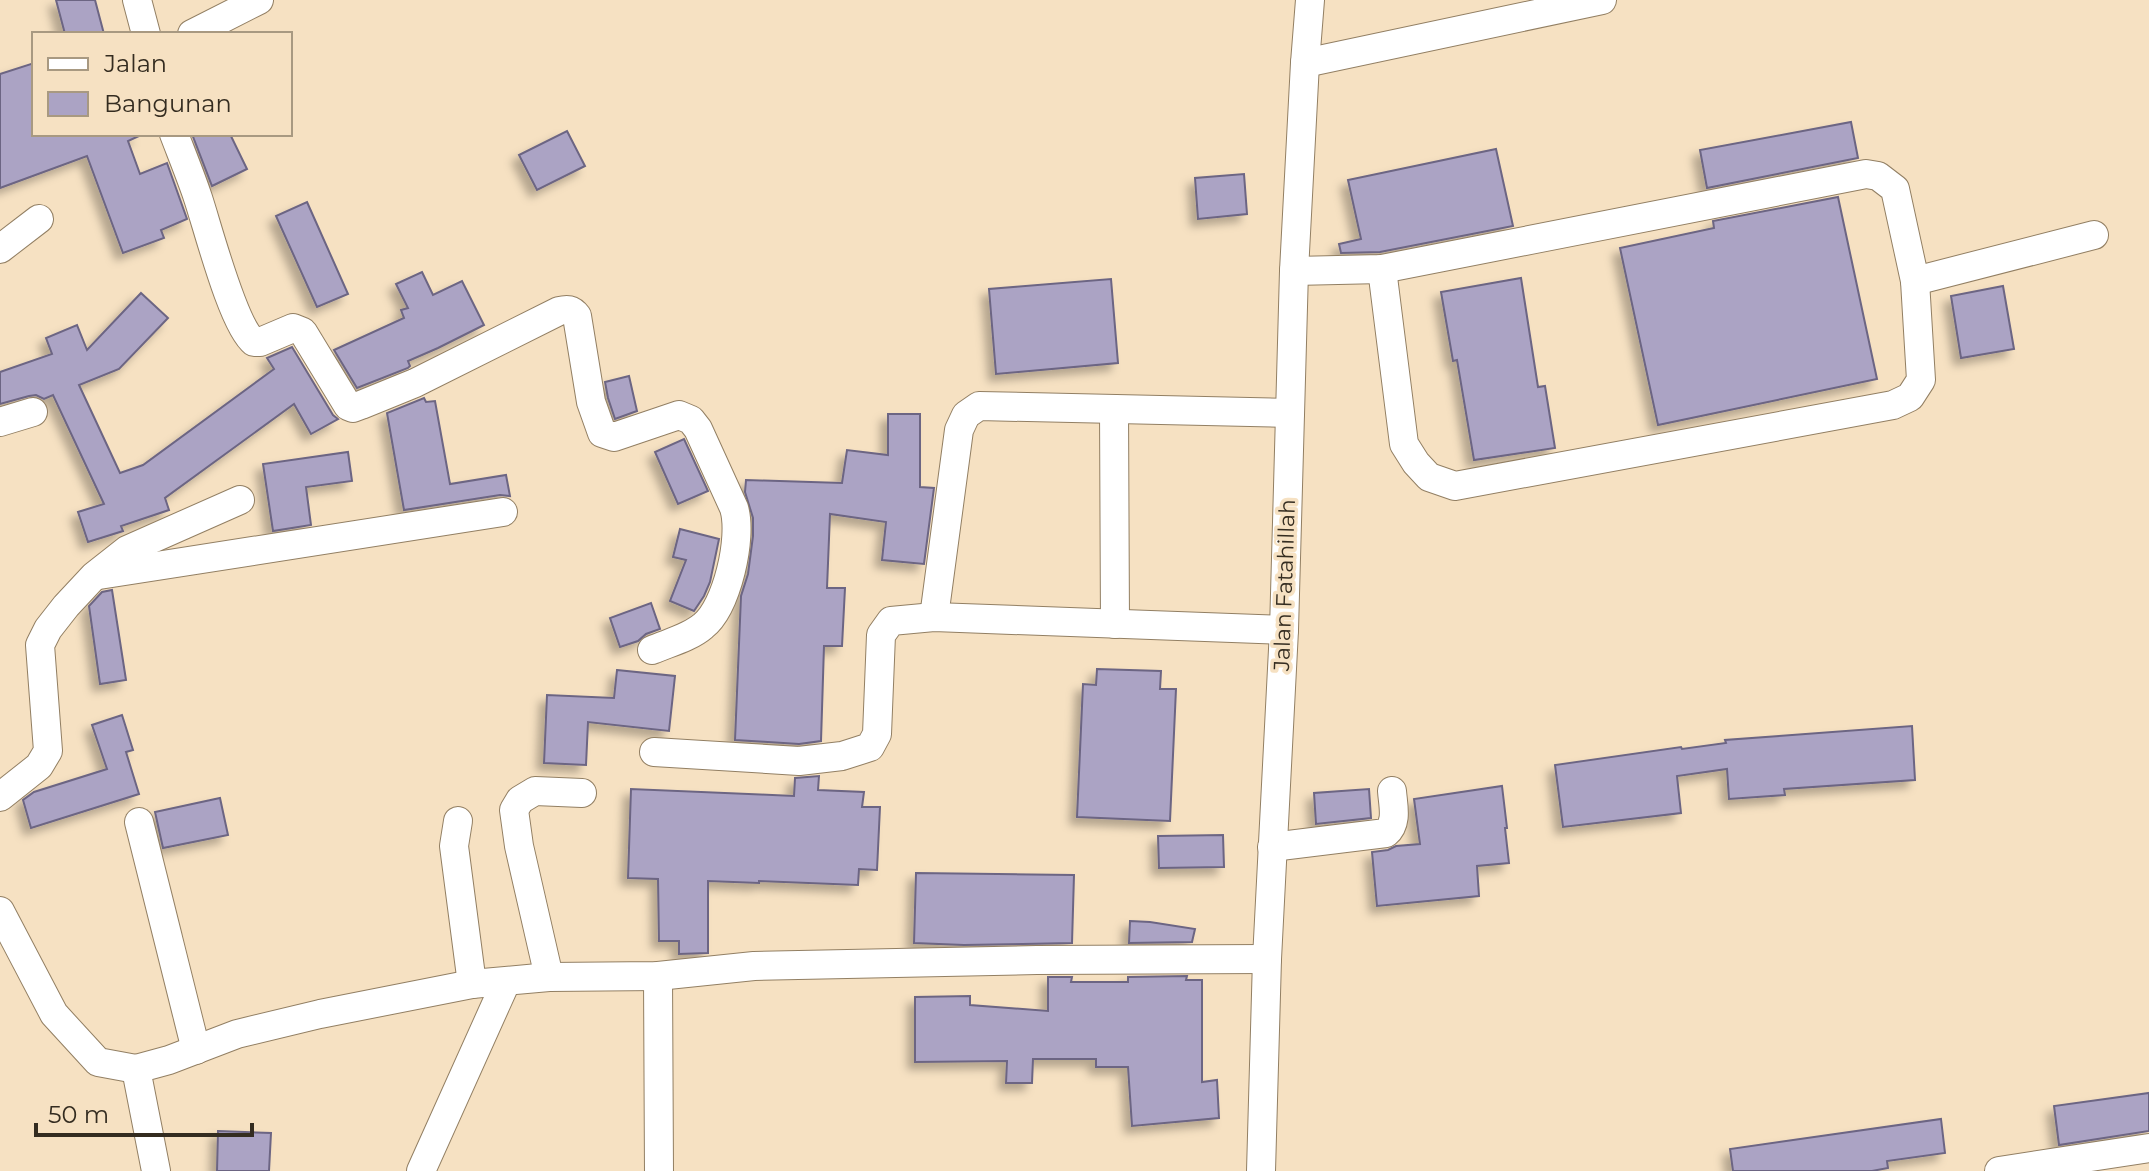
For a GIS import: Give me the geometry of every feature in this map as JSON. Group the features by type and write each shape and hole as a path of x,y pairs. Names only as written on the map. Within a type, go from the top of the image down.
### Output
{"street":[{"path":"137,0 145,32"},
{"path":"196,32 259,0"},
{"name":"Jalan Fatahillah","path":"1261,1171 1267,959 1284,630 1294,271 1310,0"},
{"path":"1305,63 1602,0"},
{"path":"175,136 231,300 247,335 254,342 260,342 293,328 303,332 348,406 353,408 415,383 559,311 568,310 577,316 591,402 602,433 614,437 679,415 691,420 734,508 737,519 733,563 720,603 703,627 652,650"},
{"path":"1294,271 1382,269 1866,174 1878,176 1895,189 1915,281 1921,380 1910,397 1893,405 1455,486 1429,477 1404,444 1382,269"},
{"path":"0,249 39,219"},
{"path":"1915,281 2094,235"},
{"path":"934,617 959,430 966,415 979,406 1290,413"},
{"path":"1114,409 1115,624"},
{"path":"0,422 33,412"},
{"path":"0,797 39,766 48,751 40,645 48,629 94,576 127,550 240,500"},
{"path":"94,576 503,512"},
{"path":"654,752 799,761 842,756 870,747 877,734 881,635 891,621 934,617 1284,630"},
{"path":"549,977 519,846 514,810 520,800 535,791 582,793"},
{"path":"1272,847 1386,833 1394,823 1392,791"},
{"path":"458,821 454,846 472,984"},
{"path":"139,822 196,1050"},
{"path":"0,911 54,1014 98,1062 136,1069 237,1034 292,1020 472,984 549,977 658,976 754,966 1267,959"},
{"path":"658,976 659,1171"},
{"path":"421,1171 506,982"},
{"path":"136,1069 156,1171"},
{"path":"1999,1171 2149,1148"}],"building":[{"path":"56,0 95,0 103,32 64,32"},
{"path":"32,64 32,136 139,136 128,141 140,174 167,163 187,219 161,230 164,238 123,253 87,156 0,188 0,74"},
{"path":"1851,122 1858,158 1707,188 1700,150"},
{"path":"567,131 585,166 537,190 519,155"},
{"path":"193,136 231,136 247,169 212,186"},
{"path":"1496,149 1513,226 1380,252 1341,253 1339,244 1361,239 1348,180"},
{"path":"1244,174 1247,214 1198,219 1195,178"},
{"path":"1838,197 1877,379 1658,425 1620,248 1714,228 1713,221"},
{"path":"307,202 348,294 317,307 276,216"},
{"path":"422,272 433,295 462,281 484,325 408,361 408,368 357,388 334,350 404,318 401,310 408,308 396,284"},
{"path":"1521,278 1538,387 1545,386 1555,448 1474,460 1457,360 1453,361 1441,292"},
{"path":"1111,279 1118,363 996,374 989,289"},
{"path":"2003,286 2014,349 1961,358 1951,296"},
{"path":"141,293 168,318 119,369 79,385 120,473 143,465 274,369 267,358 292,347 338,419 311,434 294,404 165,498 169,510 121,526 123,531 88,542 78,512 104,504 53,395 44,399 29,396 0,404 0,372 52,354 46,338 77,325 87,350"},
{"path":"629,376 637,411 615,419 605,382"},
{"path":"424,398 426,402 435,401 450,484 506,475 510,496 404,510 387,413"},
{"path":"888,414 920,414 920,487 934,488 924,564 882,560 886,522 830,514 827,588 845,588 842,646 824,646 821,741 799,744 735,740 741,596 748,574 753,536 753,518 745,492 746,480 842,483 847,450 888,455"},
{"path":"684,439 708,491 678,504 655,452"},
{"path":"348,452 352,481 306,487 311,525 273,531 263,464"},
{"path":"680,529 719,539 710,582 694,611 670,601 686,560 673,557"},
{"path":"112,590 126,680 100,684 89,606 102,592"},
{"path":"651,603 660,629 620,647 610,618"},
{"path":"1097,669 1161,671 1160,689 1176,689 1170,821 1077,817 1083,684 1096,685"},
{"path":"617,670 675,676 669,731 588,722 586,765 544,763 547,695 614,698"},
{"path":"122,715 133,750 126,752 139,794 31,828 23,800 34,792 107,769 92,725"},
{"path":"1912,726 1915,780 1784,789 1785,795 1729,799 1727,769 1677,776 1681,813 1563,827 1555,765 1726,743 1725,740"},
{"path":"819,776 818,790 864,792 862,807 880,807 877,870 859,869 858,885 708,881 708,953 679,954 679,941 659,941 658,879 628,878 631,789 794,796 795,778"},
{"path":"1502,786 1509,863 1477,866 1479,896 1377,906 1372,852 1420,844 1414,799"},
{"path":"1369,789 1371,818 1316,824 1314,793"},
{"path":"220,798 228,835 163,848 155,812"},
{"path":"1223,835 1224,867 1159,868 1158,836"},
{"path":"916,873 1074,875 1072,943 914,943"},
{"path":"1130,921 1195,929 1192,942 1129,943"},
{"path":"1187,976 1186,980 1202,980 1202,1082 1217,1080 1219,1118 1132,1126 1128,1067 1096,1067 1096,1059 1033,1059 1032,1083 1006,1083 1007,1061 915,1062 915,997 970,996 970,1005 1048,1011 1048,977 1072,977 1071,982 1128,982 1128,977"},
{"path":"2149,1093 2149,1131 2059,1145 2054,1106"},
{"path":"1941,1119 1945,1153 1887,1161 1888,1168 1872,1171 1733,1171 1730,1149"},
{"path":"218,1131 271,1133 269,1171 217,1171"}]}
